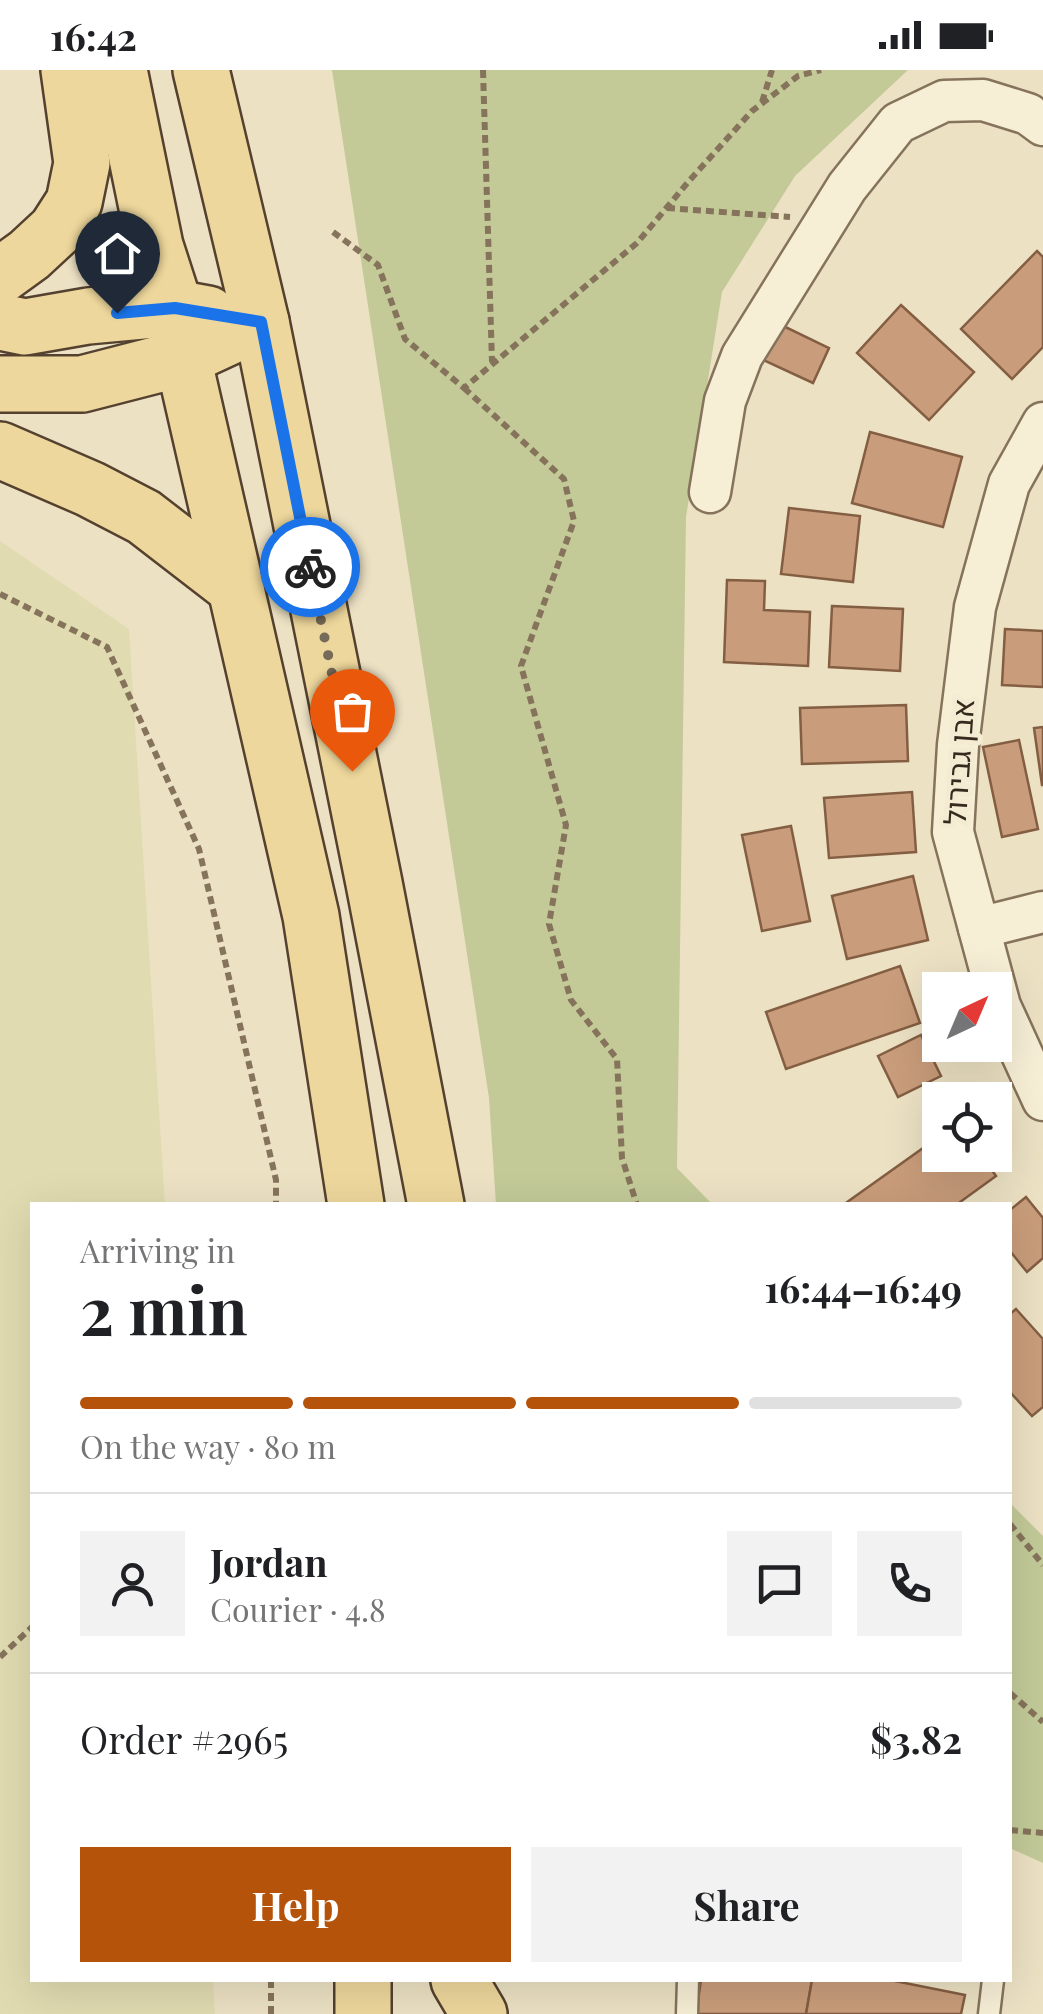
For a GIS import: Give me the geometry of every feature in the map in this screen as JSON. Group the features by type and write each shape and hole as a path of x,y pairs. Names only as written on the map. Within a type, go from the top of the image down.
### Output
{"main road":[{"path":"0,276 56,230 74,202 82,162 69,70"},
{"path":"119,70 155,246 179,333 312,916 356,1202"},
{"path":"201,70 261,322 435,1202"},
{"path":"0,322 24,326 88,316 179,333 261,322"},
{"path":"0,384 82,384 179,333"},
{"path":"0,450 144,517 236,588"},
{"path":"362,1982 363,2014"},
{"path":"454,2014 457,1982"},
{"path":"458,1982 479,2014"}],"street":[{"path":"710,492 725,401 742,356 847,187 898,123 944,102 982,100 1028,114 1043,125"},
{"name":"אבן גבירול","path":"1043,423 1009,484 975,607 958,745 953,832 1000,1006 1043,1100"},
{"path":"978,928 1043,912"}],"lane":[{"path":"688,1982 688,2014"},
{"path":"988,2014 993,1982"}],"path":[{"path":"483,70 492,364"},
{"path":"761,104 772,70"},
{"path":"464,388 637,242 761,104 798,76 820,70"},
{"path":"666,208 826,220"},
{"path":"333,232 378,265 406,339 564,480 574,521 521,666 566,825 549,924 571,1000 617,1060 622,1158 636,1202"},
{"path":"0,594 108,647 199,848 276,1180 276,1202"},
{"path":"1012,1526 1043,1565"},
{"path":"0,1657 30,1629"},
{"path":"1012,1695 1043,1722"},
{"path":"1012,1830 1043,1832"},
{"path":"271,1982 271,2014"}],"shaded area":[{"path":"0,541 129,629 165,1202 30,1202 30,1982 213,1982 215,2014 0,2014"}],"green space":[{"path":"332,70 908,70 795,176 722,292 686,517 677,1168 710,1202 496,1202 489,1098"},
{"path":"1012,1505 1043,1536 1043,1863 1012,1849"}],"building":[{"path":"1037,251 1043,257 1043,347 1012,379 961,329"},
{"path":"901,305 974,372 929,420 857,353"},
{"path":"773,321 829,348 813,383 757,357"},
{"path":"870,432 962,457 943,527 852,503"},
{"path":"789,508 860,516 853,582 781,574"},
{"path":"727,580 765,581 764,610 810,612 808,666 724,662"},
{"path":"832,606 903,609 900,671 829,667"},
{"path":"1005,629 1043,631 1043,687 1002,685"},
{"path":"906,705 908,761 802,764 800,708"},
{"path":"1043,727 1043,785 1042,785 1034,728"},
{"path":"1019,740 1038,829 1002,837 983,747"},
{"path":"912,792 916,852 829,858 824,798"},
{"path":"791,826 810,921 762,931 742,835"},
{"path":"913,876 928,940 847,959 832,896"},
{"path":"900,966 920,1023 786,1069 766,1012"},
{"path":"921,1035 922,1062 934,1062 941,1076 898,1097 878,1056"},
{"path":"922,1149 922,1172 993,1172 996,1176 960,1202 847,1202"},
{"path":"1026,1197 1043,1218 1043,1258 1027,1272 1012,1253 1012,1208"},
{"path":"1016,1309 1043,1339 1043,1407 1032,1416 1012,1394 1012,1312"},
{"path":"701,1982 812,1982 806,2014 696,2014"},
{"path":"812,1982 900,1982 965,1995 961,2014 806,2014"}],"way so far":[{"path":"310,567 352,771"}],"route":[{"path":"117,313 175,308 261,322 310,567"}]}
